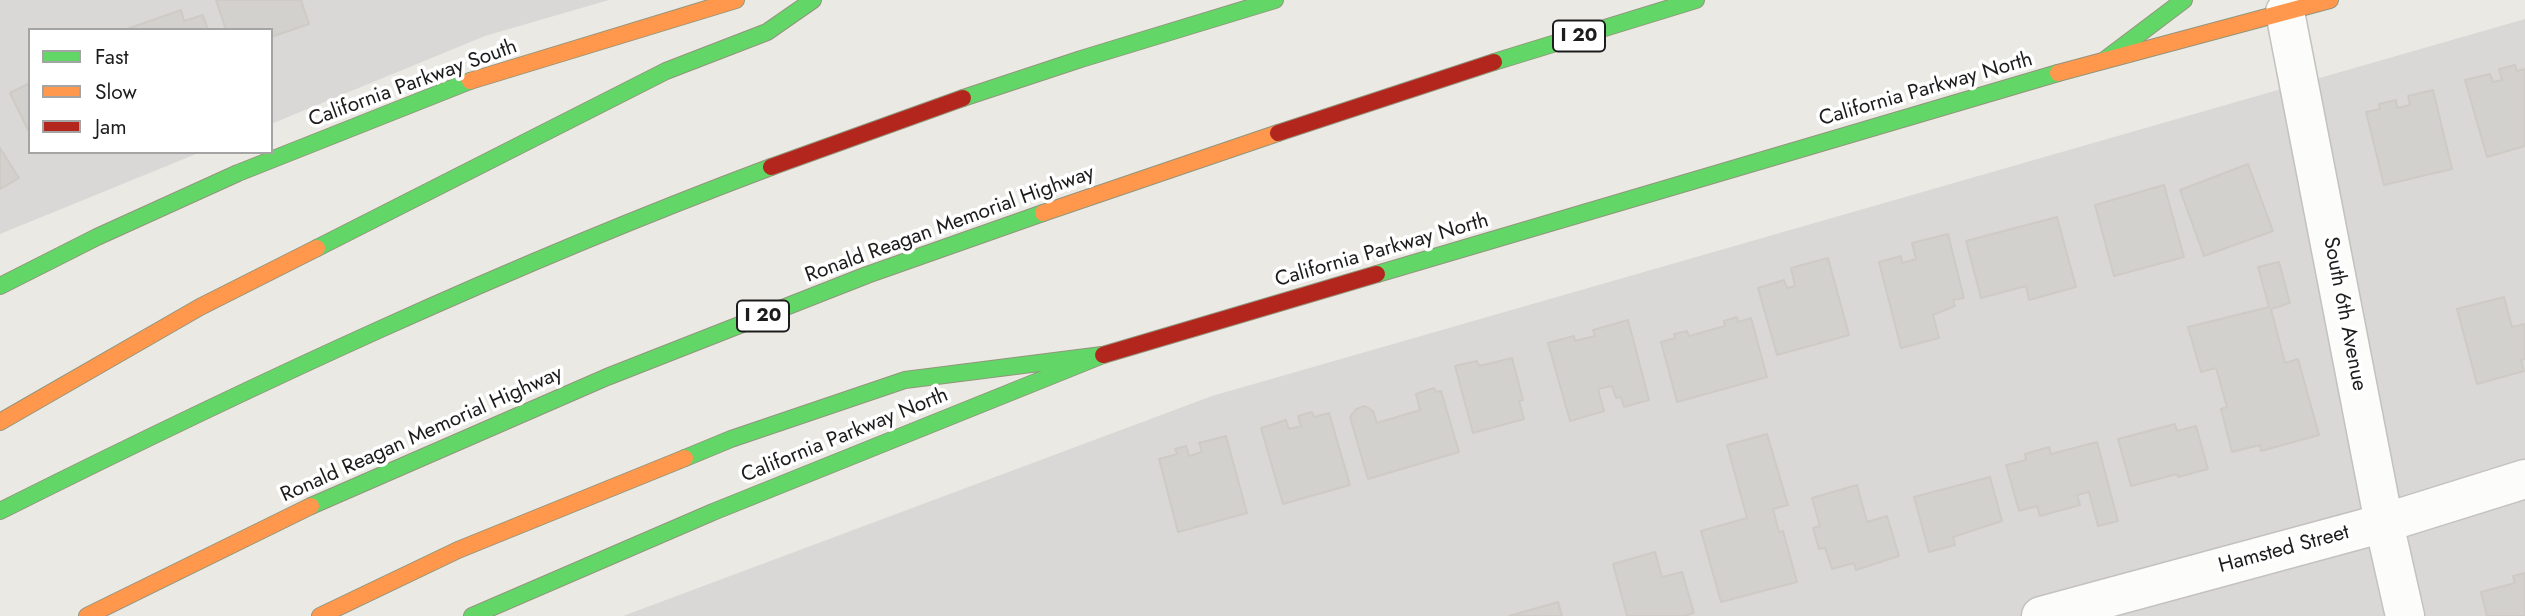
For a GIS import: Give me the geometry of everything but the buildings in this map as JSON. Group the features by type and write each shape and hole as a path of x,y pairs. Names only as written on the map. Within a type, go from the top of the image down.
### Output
{"main road":[{"name":"California Parkway South","path":"0,286 97,237 237,173 458,85 736,0"},
{"path":"0,422 212,300 666,71 767,32 813,0"},
{"path":"0,511 124,448 356,338 569,246 720,187 1017,80 1275,0"},
{"name":"Ronald Reagan Memorial Highway","path":"87,616 297,512 406,464 607,377 867,275 1160,172 1463,72 1696,0"},
{"path":"2106,59 2184,0"},
{"name":"California Parkway North","path":"472,616 713,512 1102,355 2106,59 2330,0"},
{"path":"320,616 458,550 731,439 905,380 1102,355"}],"street":[{"name":"South 6th Avenue","path":"2286,12 2384,523 2405,616"},
{"name":"Hamsted Street","path":"2041,616 2384,523 2525,480"}],"shaded area":[{"path":"0,0 609,0 485,36 273,123 273,28 28,28 28,154 196,154 0,234"},
{"path":"2525,19 2525,616 623,616 1212,396"}],"traffic: fast":[{"path":"317,248 666,71 767,32 813,0"},
{"path":"963,98 1275,0"},
{"path":"1494,62 1696,0"},
{"path":"2106,59 2184,0"},
{"path":"1377,274 2058,73"},
{"path":"0,286 97,237 238,173 470,81"},
{"path":"0,511 285,373 477,286 771,167"},
{"path":"311,506 607,377 867,275 1043,213"},
{"path":"685,458 731,439 905,380 1102,355"},
{"path":"472,616 713,512 1103,355"}],"traffic: slow":[{"path":"470,81 736,0"},
{"path":"2058,73 2330,0"},
{"path":"1043,213 1278,133"},
{"path":"0,422 200,307 317,248"},
{"path":"320,616 458,550 685,458"},
{"path":"87,616 311,506"}],"traffic: jam":[{"path":"1278,133 1494,62"},
{"path":"771,167 963,98"},
{"path":"1103,355 1377,274"}]}
